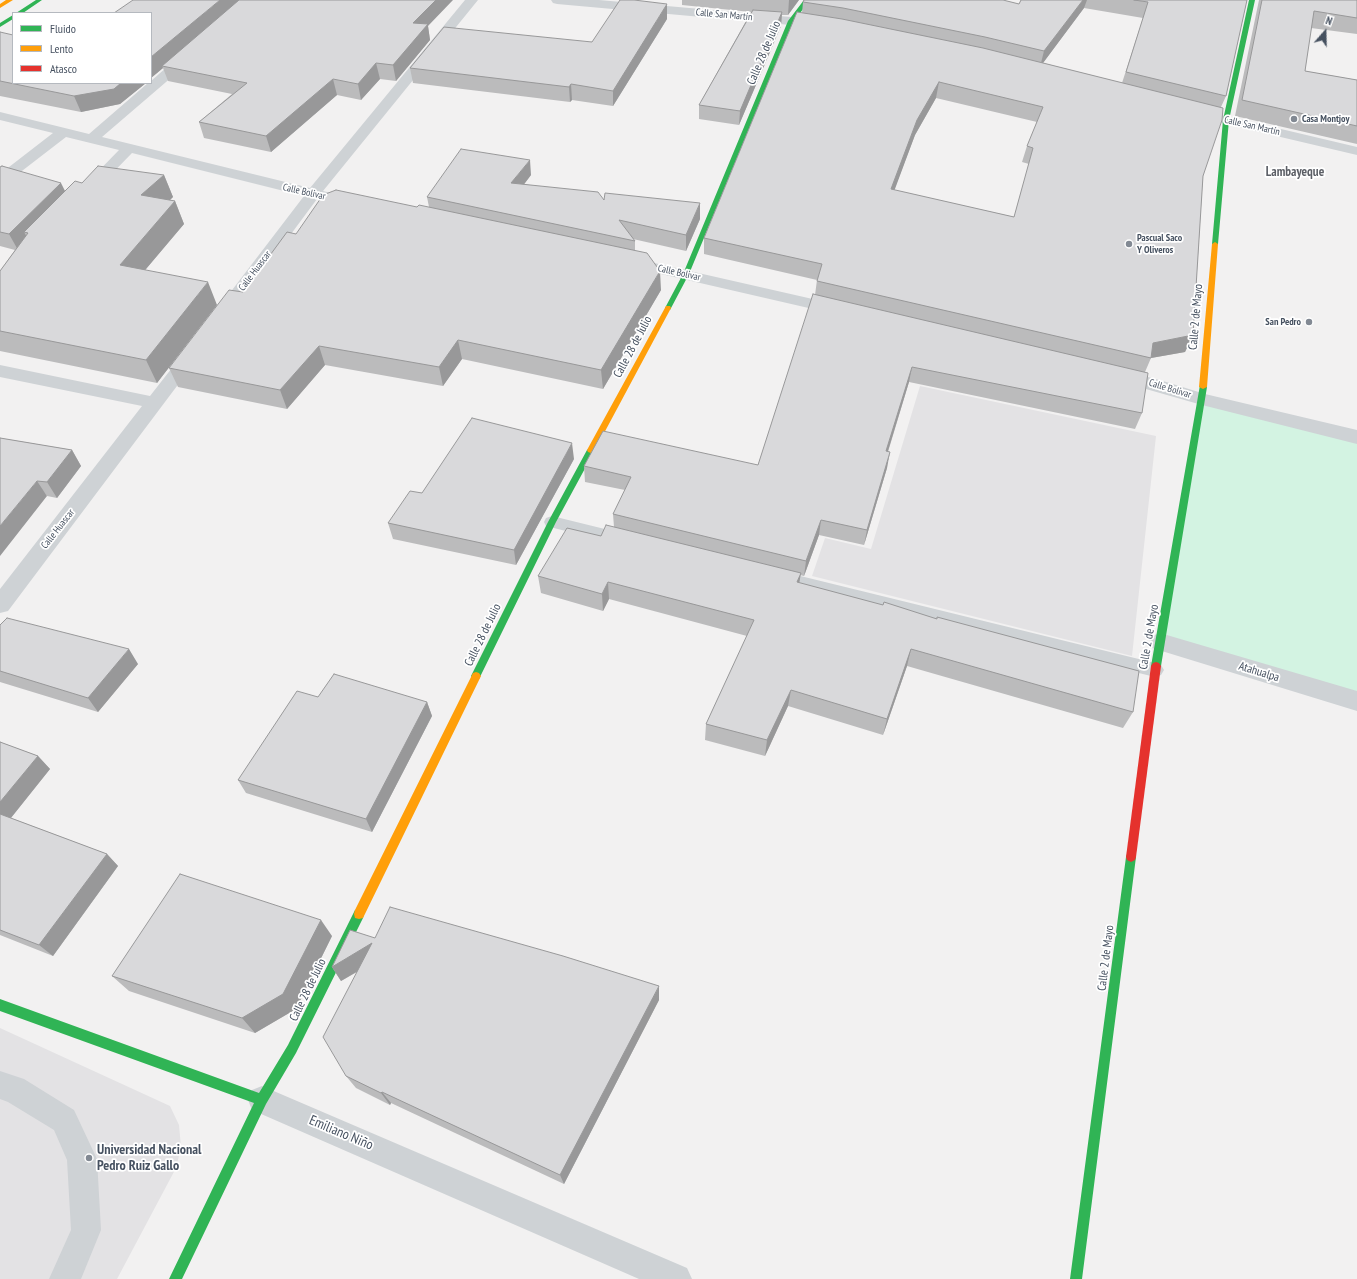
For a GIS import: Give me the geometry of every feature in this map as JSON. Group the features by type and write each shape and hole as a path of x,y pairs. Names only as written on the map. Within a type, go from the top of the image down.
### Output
{"street":[{"path":"0,6 10,0"},
{"path":"21,12 39,0"},
{"name":"Calle Huascar","path":"0,605 156,403 313,194 472,0"},
{"name":"Calle San Martín","path":"557,0 791,21 826,26"},
{"name":"Calle 28 de Julio","path":"175,1279 262,1100 292,1049 552,522 686,274 791,21 807,0"},
{"name":"Calle 2 de Mayo","path":"1076,1279 1155,670 1202,399 1226,120 1252,0"},
{"path":"0,25 12,18"},
{"path":"91,139 199,46"},
{"name":"Calle San Martín","path":"1189,110 1357,151"},
{"name":"Calle Bolivar","path":"0,116 62,133 368,206"},
{"path":"0,181 62,133"},
{"path":"81,198 130,148"},
{"name":"Calle Bolivar","path":"616,259 856,314"},
{"path":"0,371 156,403"},
{"name":"Calle Bolivar","path":"1103,372 1157,385 1202,399 1357,436"},
{"name":"Atahualpa","path":"1160,642 1357,701"},
{"name":"Emiliano Niño","path":"0,1005 262,1100 676,1279"},
{"path":"0,1085 14,1089 64,1120 82,1158 86,1230 65,1279"}],"lane":[{"path":"552,522 637,543"},
{"path":"761,573 1155,670"}],"shaded area":[{"path":"920,386 1156,436 1132,656 812,576 825,538 871,549"},
{"name":"Universidad Nacional Pedro Ruiz Gallo","path":"0,1028 170,1106 179,1125 181,1147 176,1168 117,1279 0,1279"}],"green space":[{"path":"1202,399 1357,437 1357,701 1160,642"}],"building":[{"path":"133,0 220,0 152,56 152,12 115,12"},
{"path":"239,0 436,0 413,23 428,24 393,65 376,63 358,84 333,79 266,136 199,122 247,83 162,66"},
{"path":"620,0 667,4 613,91 571,84 569,87 410,68 444,27 592,42"},
{"path":"804,0 1003,0 1019,4 1021,0 1083,0 1044,51 985,37 843,8 803,2"},
{"path":"1134,0 1247,0 1226,96 1126,72 1148,2"},
{"path":"1262,0 1357,0 1357,18 1314,11 1305,71 1357,80 1357,126 1242,100"},
{"path":"753,10 782,12 740,111 699,105"},
{"path":"797,12 842,19 983,48 1223,108 1222,120 1203,176 1193,335 1153,343 1151,358 817,281 822,264 704,238","holes":["939,82 1043,107 1027,146 1033,148 1014,217 891,189 917,120"]},
{"path":"0,32 12,35 12,83 0,81"},
{"path":"15,84 120,84 114,89 74,96"},
{"path":"461,149 530,160 511,183 598,192 604,200 605,193 700,203 686,235 619,220 635,241 427,197"},
{"path":"2,166 61,183 9,234 0,232 0,167"},
{"path":"98,166 164,175 141,195 175,201 120,265 208,282 146,360 0,331 0,271 28,233 24,232 75,181 82,183"},
{"path":"336,190 417,207 419,205 647,253 660,271 601,370 458,340 439,367 319,346 280,390 169,368 229,290 243,292 287,232 296,234 323,195"},
{"path":"813,294 1148,373 1142,413 912,367 886,451 890,452 867,530 821,520 806,561 613,514 631,477 584,466 603,431 758,465"},
{"path":"472,418 572,443 514,550 388,523 410,491 422,493"},
{"path":"0,438 72,450 47,482 37,481 0,526"},
{"path":"606,525 801,573 797,582 883,605 884,602 937,619 937,617 1139,671 1133,712 911,649 887,719 791,690 767,740 706,724 754,620 608,582 602,594 538,576 567,528 601,536"},
{"path":"7,618 129,649 88,698 0,671 0,625"},
{"path":"334,674 427,702 366,819 238,780 297,691 318,697"},
{"path":"0,742 38,756 0,802"},
{"path":"0,814 107,854 39,945 0,930"},
{"path":"180,874 321,920 283,994 242,1018 112,976"},
{"path":"390,907 563,956 659,986 560,1175 346,1076 323,1037 372,943 332,967 350,930 375,938"}],"traffic: fast":[{"path":"21,12 39,0"},
{"path":"668,308 686,274 791,21 807,0"},
{"path":"1215,244 1226,120 1252,0"},
{"path":"0,25 12,18"},
{"path":"1156,666 1203,387"},
{"path":"476,676 552,522 591,450"},
{"path":"1076,1279 1131,857"},
{"path":"175,1279 262,1100 292,1049 359,914"},
{"path":"0,1005 262,1100"}],"traffic: slow":[{"path":"0,6 10,0"},
{"path":"1203,387 1215,244"},
{"path":"591,450 668,308"},
{"path":"359,914 476,676"}],"traffic: jam":[{"path":"1131,857 1156,666"}],"place":[{"name":"Casa Montjoy","path":"1294,119"},
{"name":"Pascual Saco Y Oliveros","path":"1129,244"},
{"name":"San Pedro","path":"1309,322"},
{"name":"Universidad Nacional Pedro Ruiz Gallo","path":"89,1158"}],"district":[{"name":"Lambayeque","path":"1295,172"}]}
